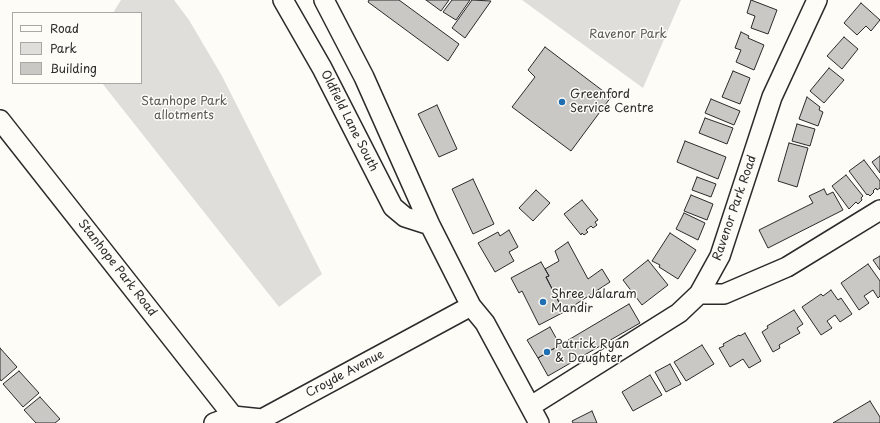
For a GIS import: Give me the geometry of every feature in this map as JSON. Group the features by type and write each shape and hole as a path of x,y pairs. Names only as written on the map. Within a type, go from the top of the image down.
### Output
{"street":[{"name":"Oldfield Lane South","path":"283,0 322,68 393,207 405,217 430,225"},
{"path":"324,0 364,77 430,225 471,306 485,323 535,415"},
{"name":"Ravenor Park Road","path":"535,415 679,313 700,294 720,256 772,97 817,0"},
{"name":"Stanhope Park Road","path":"0,120 233,416"},
{"path":"700,294 724,294 787,267 880,210"},
{"name":"Croyde Avenue","path":"214,423 233,416 262,419 471,306"}],"green space":[{"name":"Stanhope Park allotments","path":"121,0 174,0 189,20 222,76 322,274 279,307 103,84 142,84 142,12 114,12"},
{"name":"Ravenor Park","path":"522,0 681,0 643,88"}],"building":[{"path":"369,0 399,0 459,44 448,61 368,2"},
{"path":"426,0 449,0 441,11"},
{"path":"452,0 470,0 456,20 443,12"},
{"path":"472,0 491,1 465,38 452,28"},
{"path":"751,0 777,10 768,34 751,28 755,16 747,13"},
{"path":"861,3 880,20 871,31 866,26 857,35 844,23"},
{"path":"741,32 749,36 748,38 764,45 754,70 736,62 741,50 735,48"},
{"path":"844,37 858,49 842,69 827,56"},
{"name":"Greenford Service Centre","path":"545,47 611,97 571,151 512,107 535,77 528,70"},
{"path":"829,68 844,80 824,103 810,91"},
{"path":"733,71 750,78 740,104 722,97"},
{"path":"807,97 820,107 819,110 823,112 818,126 799,119"},
{"path":"711,99 740,111 734,125 705,113"},
{"path":"437,105 457,149 439,157 418,114"},
{"path":"705,118 733,128 727,144 699,133"},
{"path":"797,124 815,129 810,146 792,141"},
{"path":"685,141 726,157 718,179 677,162"},
{"path":"789,143 808,148 797,187 778,181"},
{"path":"880,156 880,173 872,162"},
{"path":"864,160 880,181 880,188 877,190 876,188 870,196 868,194 867,195 849,171"},
{"path":"846,175 863,196 861,198 862,200 858,204 856,202 849,209 832,186"},
{"path":"697,177 716,184 711,197 692,190"},
{"path":"473,179 494,224 473,234 452,189"},
{"path":"824,189 827,195 833,192 843,210 768,248 759,230 813,203 809,196"},
{"path":"536,190 550,203 533,221 519,208"},
{"path":"691,195 713,204 707,220 684,211"},
{"path":"582,200 598,220 595,222 597,225 593,228 591,226 586,230 588,232 584,235 582,233 581,235 564,214"},
{"path":"684,213 705,223 698,240 676,229"},
{"path":"509,230 518,247 509,252 514,261 495,272 478,243 498,232 500,236"},
{"path":"670,233 696,250 678,279 659,267 660,265 652,261"},
{"path":"568,242 588,279 602,269 610,282 564,312 546,277 549,276 545,269 559,261 555,251"},
{"path":"880,256 880,270 873,260"},
{"path":"648,260 668,285 642,305 623,280"},
{"name":"Shree Jalaram Mandir","path":"541,262 549,276 546,277 564,312 539,325 522,291 519,293 511,278"},
{"path":"868,264 880,281 880,296 878,298 873,290 864,296 869,303 859,310 841,283"},
{"path":"831,290 838,300 841,298 852,314 840,322 835,315 827,321 832,328 821,335 802,307 821,294 823,296"},
{"path":"629,304 640,323 548,376 538,358"},
{"path":"794,310 803,324 797,328 800,333 779,345 780,348 773,352 762,332 768,328 767,326"},
{"path":"550,327 560,345 538,358 527,340"},
{"path":"745,333 761,361 749,368 743,359 730,367 719,348 724,346 723,344"},
{"path":"702,345 714,364 686,381 674,362"},
{"path":"0,348 17,367 1,381 0,379"},
{"path":"670,364 681,384 666,392 655,372"},
{"path":"19,371 39,393 23,407 3,384"},
{"path":"650,375 662,395 633,411 622,392"},
{"path":"40,397 60,419 55,423 36,423 24,410"},
{"path":"870,401 880,417 880,423 833,423"},
{"path":"592,411 597,423 573,423 572,421"}],"place":[{"name":"Greenford Service Centre","path":"562,102"},
{"name":"Shree Jalaram Mandir","path":"543,302"},
{"name":"Patrick Ryan & Daughter","path":"547,352"}]}
